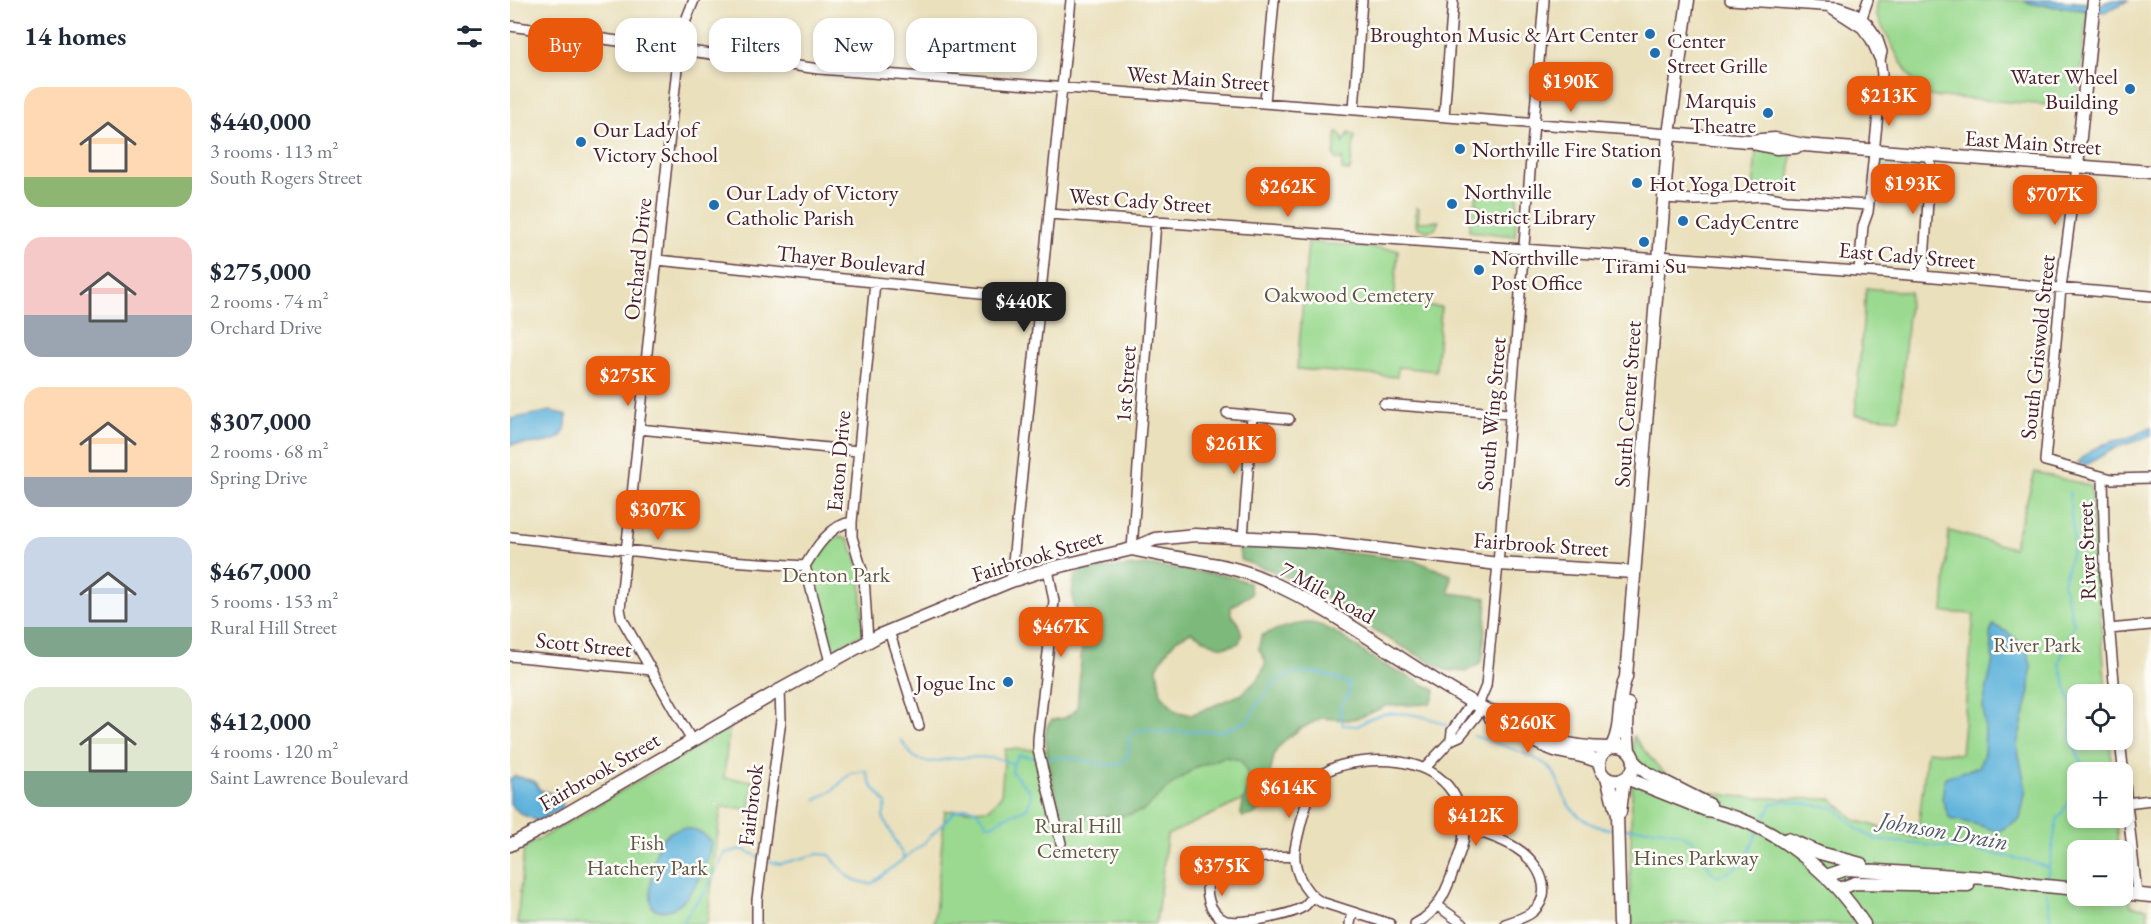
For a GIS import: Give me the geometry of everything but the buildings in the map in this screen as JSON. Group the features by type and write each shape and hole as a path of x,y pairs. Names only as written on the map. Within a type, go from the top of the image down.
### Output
{"street":[{"name":"Orchard Drive","path":"687,18 694,0"},
{"path":"1011,581 1071,0"},
{"path":"1264,102 1274,0"},
{"path":"1354,109 1362,0"},
{"path":"1444,116 1453,0"},
{"name":"South Wing Street","path":"1425,768 1451,740 1452,731 1480,707 1486,686 1544,0"},
{"name":"South Center Street","path":"1610,747 1618,728 1622,686 1626,677 1669,134 1688,0"},
{"path":"1730,0 1838,7 1848,10 1877,37 1882,52 1880,60 1882,74 1859,271"},
{"path":"1861,22 1868,0"},
{"path":"2077,166 2094,0"},
{"name":"West Main Street","path":"510,26 615,40"},
{"name":"West Main Street","path":"697,51 819,69 1669,134"},
{"name":"Orchard Drive","path":"677,72 621,614 692,741"},
{"name":"East Main Street","path":"1669,134 1747,141 1776,148 1804,145 2151,172"},
{"path":"1923,276 1931,156"},
{"name":"South Griswold Street","path":"2077,166 2061,288 2045,461 2103,477"},
{"path":"1664,198 1696,200 1764,196 1786,200 1868,206"},
{"name":"West Cady Street","path":"1049,214 1659,258"},
{"name":"1st Street","path":"1132,549 1156,221"},
{"name":"East Cady Street","path":"1659,258 1859,271 2151,296"},
{"name":"Thayer Boulevard","path":"657,260 1041,299"},
{"name":"Eaton Drive","path":"868,642 864,577 852,537 852,522 875,282"},
{"path":"1384,404 1510,414"},
{"path":"1227,413 1289,418"},
{"path":"1243,537 1252,416"},
{"path":"639,429 858,451"},
{"path":"2103,477 2151,478"},
{"name":"River Street","path":"2103,477 2103,541 2114,684"},
{"path":"830,662 805,566 821,543 839,525 852,522"},
{"name":"Fairbrook Street","path":"510,845 780,690 889,631 1011,581 1048,569 1132,549 1150,540 1195,534 1313,541 1498,564 1634,572"},
{"path":"510,537 715,560 805,566"},
{"name":"7 Mile Road","path":"1132,549 1233,568 1268,581 1316,607 1480,707 1491,718 1546,747 1589,757 1600,763"},
{"path":"1048,569 1054,601 1038,750 1061,843"},
{"path":"2109,629 2151,625"},
{"path":"889,631 919,726"},
{"name":"Scott Street","path":"511,656 652,670"},
{"name":"South Center Street","path":"1626,677 1629,686 1627,719 1629,750"},
{"name":"Fairbrook","path":"757,924 757,900 781,720 780,690"},
{"name":"7 Mile Road","path":"1480,707 1496,711 1557,741 1610,747"},
{"path":"1715,810 1706,810 1625,778 1613,780 1602,772 1600,763 1602,754 1610,747 1621,746 1629,750 1635,763 1647,773 1702,800 1715,810 1766,832 1838,859 1921,874"},
{"path":"1390,924 1312,897 1303,885 1294,856 1312,789 1328,770 1345,763 1376,760 1405,762 1425,768 1441,778 1452,790 1461,809 1464,828 1463,842 1454,870 1438,906 1431,914 1414,924"},
{"path":"1620,924 1618,819 1625,778 1632,771 1635,763"},
{"path":"1607,777 1618,819"},
{"path":"1618,819 1633,789 1645,784"},
{"path":"2133,802 2151,800"},
{"path":"1464,828 1517,848 1534,865 1543,880 1544,893 1537,908 1527,916 1505,924"},
{"path":"2129,828 2136,894"},
{"path":"1766,832 1804,857 1826,876 1839,889 1864,924"},
{"path":"1294,856 1236,861 1219,867 1210,875 1208,883 1210,904 1219,917 1225,921 1237,922 1293,912 1305,906 1312,897"},
{"path":"1826,876 1847,869 2002,879 2067,888"},
{"path":"1839,889 1855,883 2003,885 2011,882"},
{"path":"2133,894 2151,896"},
{"path":"1438,906 1463,924"},
{"path":"1350,924 1352,912"}],"green space":[{"path":"1878,0 2022,0 2033,4 2087,11 2077,107 1928,96 1915,84 1899,59 1876,14"},
{"path":"1337,132 1342,136 1343,143 1349,133 1355,136 1350,171 1342,170 1342,159 1338,160 1334,156"},
{"path":"1756,147 1792,149 1789,194 1753,192"},
{"path":"1886,156 1890,159 1920,161 1918,186 1904,185 1906,167 1887,166 1885,187 1879,187 1881,164 1875,163"},
{"path":"1477,190 1518,193 1515,236 1469,231 1471,204 1476,204"},
{"path":"1416,207 1419,208 1418,222 1439,221 1435,229 1427,231 1417,227"},
{"name":"Oakwood Cemetery","path":"1308,242 1398,250 1394,303 1441,307 1436,371 1398,367 1397,377 1297,369"},
{"path":"1866,288 1910,292 1899,419 1855,415"},
{"path":"2035,472 2091,486 2105,684 2067,684 2067,750 2111,750 2111,762 2067,762 2067,828 2117,828 2117,840 2067,840 2067,906 2147,908 2148,924 1629,924 1633,736 1667,775 1685,784 1725,795 1832,799 1855,820 1917,838 1927,751 1961,754 1974,614 1943,612 1949,531 2013,548"},
{"name":"Denton Park","path":"841,537 849,540 861,572 863,634 833,650 810,570 816,556 833,538"},
{"path":"1249,542 1414,560 1451,575 1449,593 1487,598 1483,655 1480,664 1465,672 1445,670 1376,632 1339,604 1319,593 1276,572 1241,560 1239,550"},
{"path":"1146,565 1230,576 1249,583 1251,594 1231,607 1231,615 1237,621 1242,634 1239,643 1219,646 1191,632 1177,639 1166,652 1157,668 1161,694 1176,711 1191,715 1242,694 1259,678 1266,662 1259,649 1261,636 1306,623 1328,629 1380,663 1435,690 1434,697 1429,704 1386,706 1361,717 1347,720 1321,718 1300,729 1284,741 1275,752 1262,808 1253,815 1243,817 1241,814 1249,782 1245,769 1240,760 1225,757 1196,767 1171,785 1143,811 1117,817 1099,816 1075,820 1062,817 1058,811 1045,735 1047,726 1052,720 1065,718 1077,709 1084,623 1076,619 1072,595 1075,577 1078,571"},
{"name":"Fish Hatchery Park","path":"729,728 724,778 753,781 750,809 721,807 707,924 517,924 524,848"},
{"name":"Rural Hill Cemetery","path":"1257,730 1250,797 1167,835 1156,924 934,924 945,811 989,809 1001,796 1005,749 1080,751"}],"water":[{"path":"2022,0 2101,4 2113,0 2129,0 2105,12 2033,4"},
{"path":"551,411 566,415 566,426 556,439 548,442 510,445 510,419"},
{"path":"2151,427 2151,436 2115,448 2086,465 2078,463 2097,447 2128,438"},
{"path":"1993,625 2007,632 2027,648 2031,665 2030,691 2017,745 2026,789 2020,819 1998,832 1950,819 1942,799 1945,777 1979,767 1984,753 1983,705 1993,660 1990,634"},
{"path":"515,776 534,781 540,790 556,795 563,802 560,809 538,821 521,814 510,804 510,779"},
{"path":"682,828 698,832 711,842 708,856 699,879 686,898 679,905 661,910 652,907 651,899 651,878 655,856 663,838 670,832"}],"waterway":[{"path":"2069,492 2074,544 2063,583 2074,624 2059,663 2072,706 2071,739 2081,762"},
{"name":"Johnson Drain","path":"1044,758 1069,757 1101,764 1119,764 1125,760 1128,740 1134,732 1147,729 1158,732 1221,731 1248,721 1267,691 1289,675 1301,672 1315,672 1349,684 1348,695 1339,709 1343,725 1358,726 1378,716 1390,714 1425,717 1447,725"},
{"name":"Johnson Drain","path":"1474,736 1515,750 1546,764 1554,773 1567,803 1574,812 1596,826 1615,829"},
{"path":"901,740 909,752 921,761 979,757 993,758 1013,764"},
{"name":"Johnson Drain","path":"764,860 780,864 818,854 830,855 851,878 871,884 923,844 954,812 967,807 976,810 988,825 1026,809 1031,799 1029,790 1012,772 1013,764 1019,755 1038,758"},
{"path":"816,800 833,790 851,773 866,771 871,785 886,803 883,817 904,858"},
{"name":"Johnson Drain","path":"1761,825 1772,804 1785,801 1836,808 1857,829 1877,840 1972,850 2025,860 2049,868"},
{"path":"2046,883 2057,820 2067,805"},
{"name":"Johnson Drain","path":"1623,829 1667,830 1687,837 1702,852 1709,868 1716,876 1733,870 1743,861 1757,832"},
{"name":"Johnson Drain","path":"682,924 704,894 725,853 742,849 759,857"},
{"path":"2046,891 2051,924"}],"place":[{"name":"Broughton Music & Art Center","path":"1650,34"},
{"name":"Center Street Grille","path":"1655,53"},
{"name":"Water Wheel Building","path":"2130,89"},
{"name":"Marquis Theatre","path":"1768,113"},
{"name":"Our Lady of Victory School","path":"581,142"},
{"name":"Northville Fire Station","path":"1460,149"},
{"name":"Hot Yoga Detroit","path":"1637,183"},
{"name":"Northville District Library","path":"1452,204"},
{"name":"Our Lady of Victory Catholic Parish","path":"714,205"},
{"name":"CadyCentre","path":"1683,221"},
{"name":"Tirami Su","path":"1644,242"},
{"name":"Northville Post Office","path":"1479,270"},
{"name":"Jogue Inc","path":"1008,682"}],"park label":[{"name":"River Park","path":"2037,644"},
{"name":"Hines Parkway","path":"1696,857"}]}
